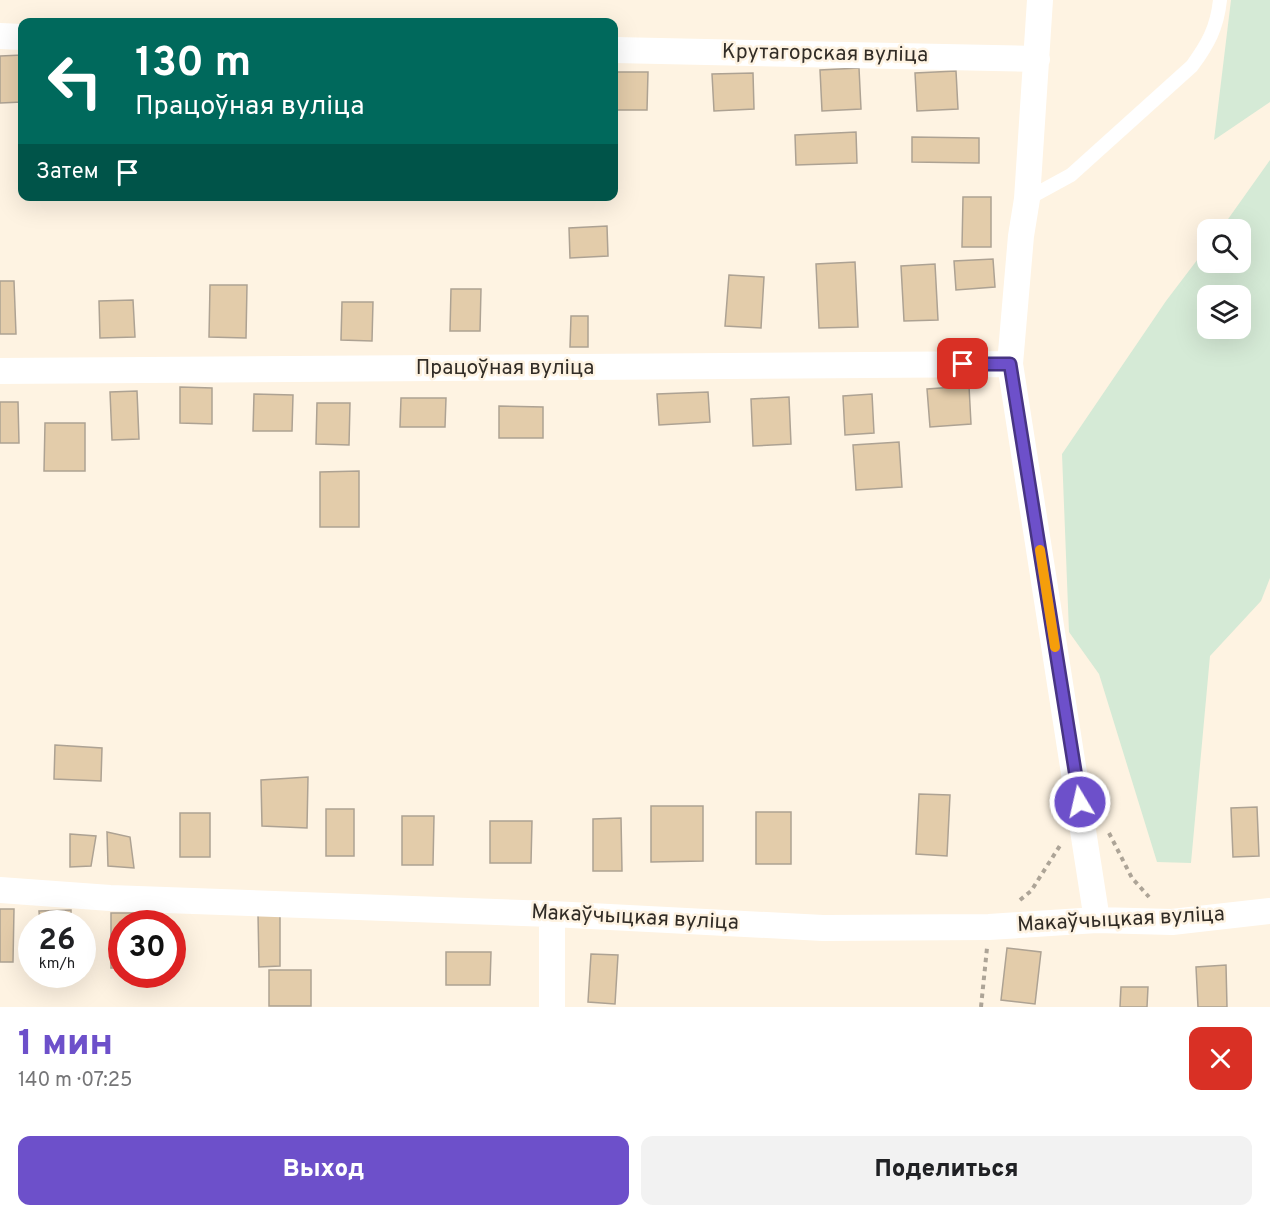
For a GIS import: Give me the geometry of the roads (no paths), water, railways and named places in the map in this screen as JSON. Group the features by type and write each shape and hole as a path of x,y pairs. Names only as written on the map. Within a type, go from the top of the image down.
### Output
{"street":[{"path":"1040,0 1028,199 1021,236 1010,364 1098,920"},
{"path":"0,36 18,37"},
{"name":"Крутагорская вуліца","path":"618,50 1037,59"},
{"name":"Працоўная вуліца","path":"0,371 1010,364"},
{"name":"Макаўчыцкая вуліца","path":"0,890 110,898 552,914 823,928 989,927 1098,920 1172,922 1270,911"},
{"path":"552,914 552,1007"}],"lane":[{"path":"1028,199 1071,175 1192,66 1207,45 1218,19 1220,0"}]}
